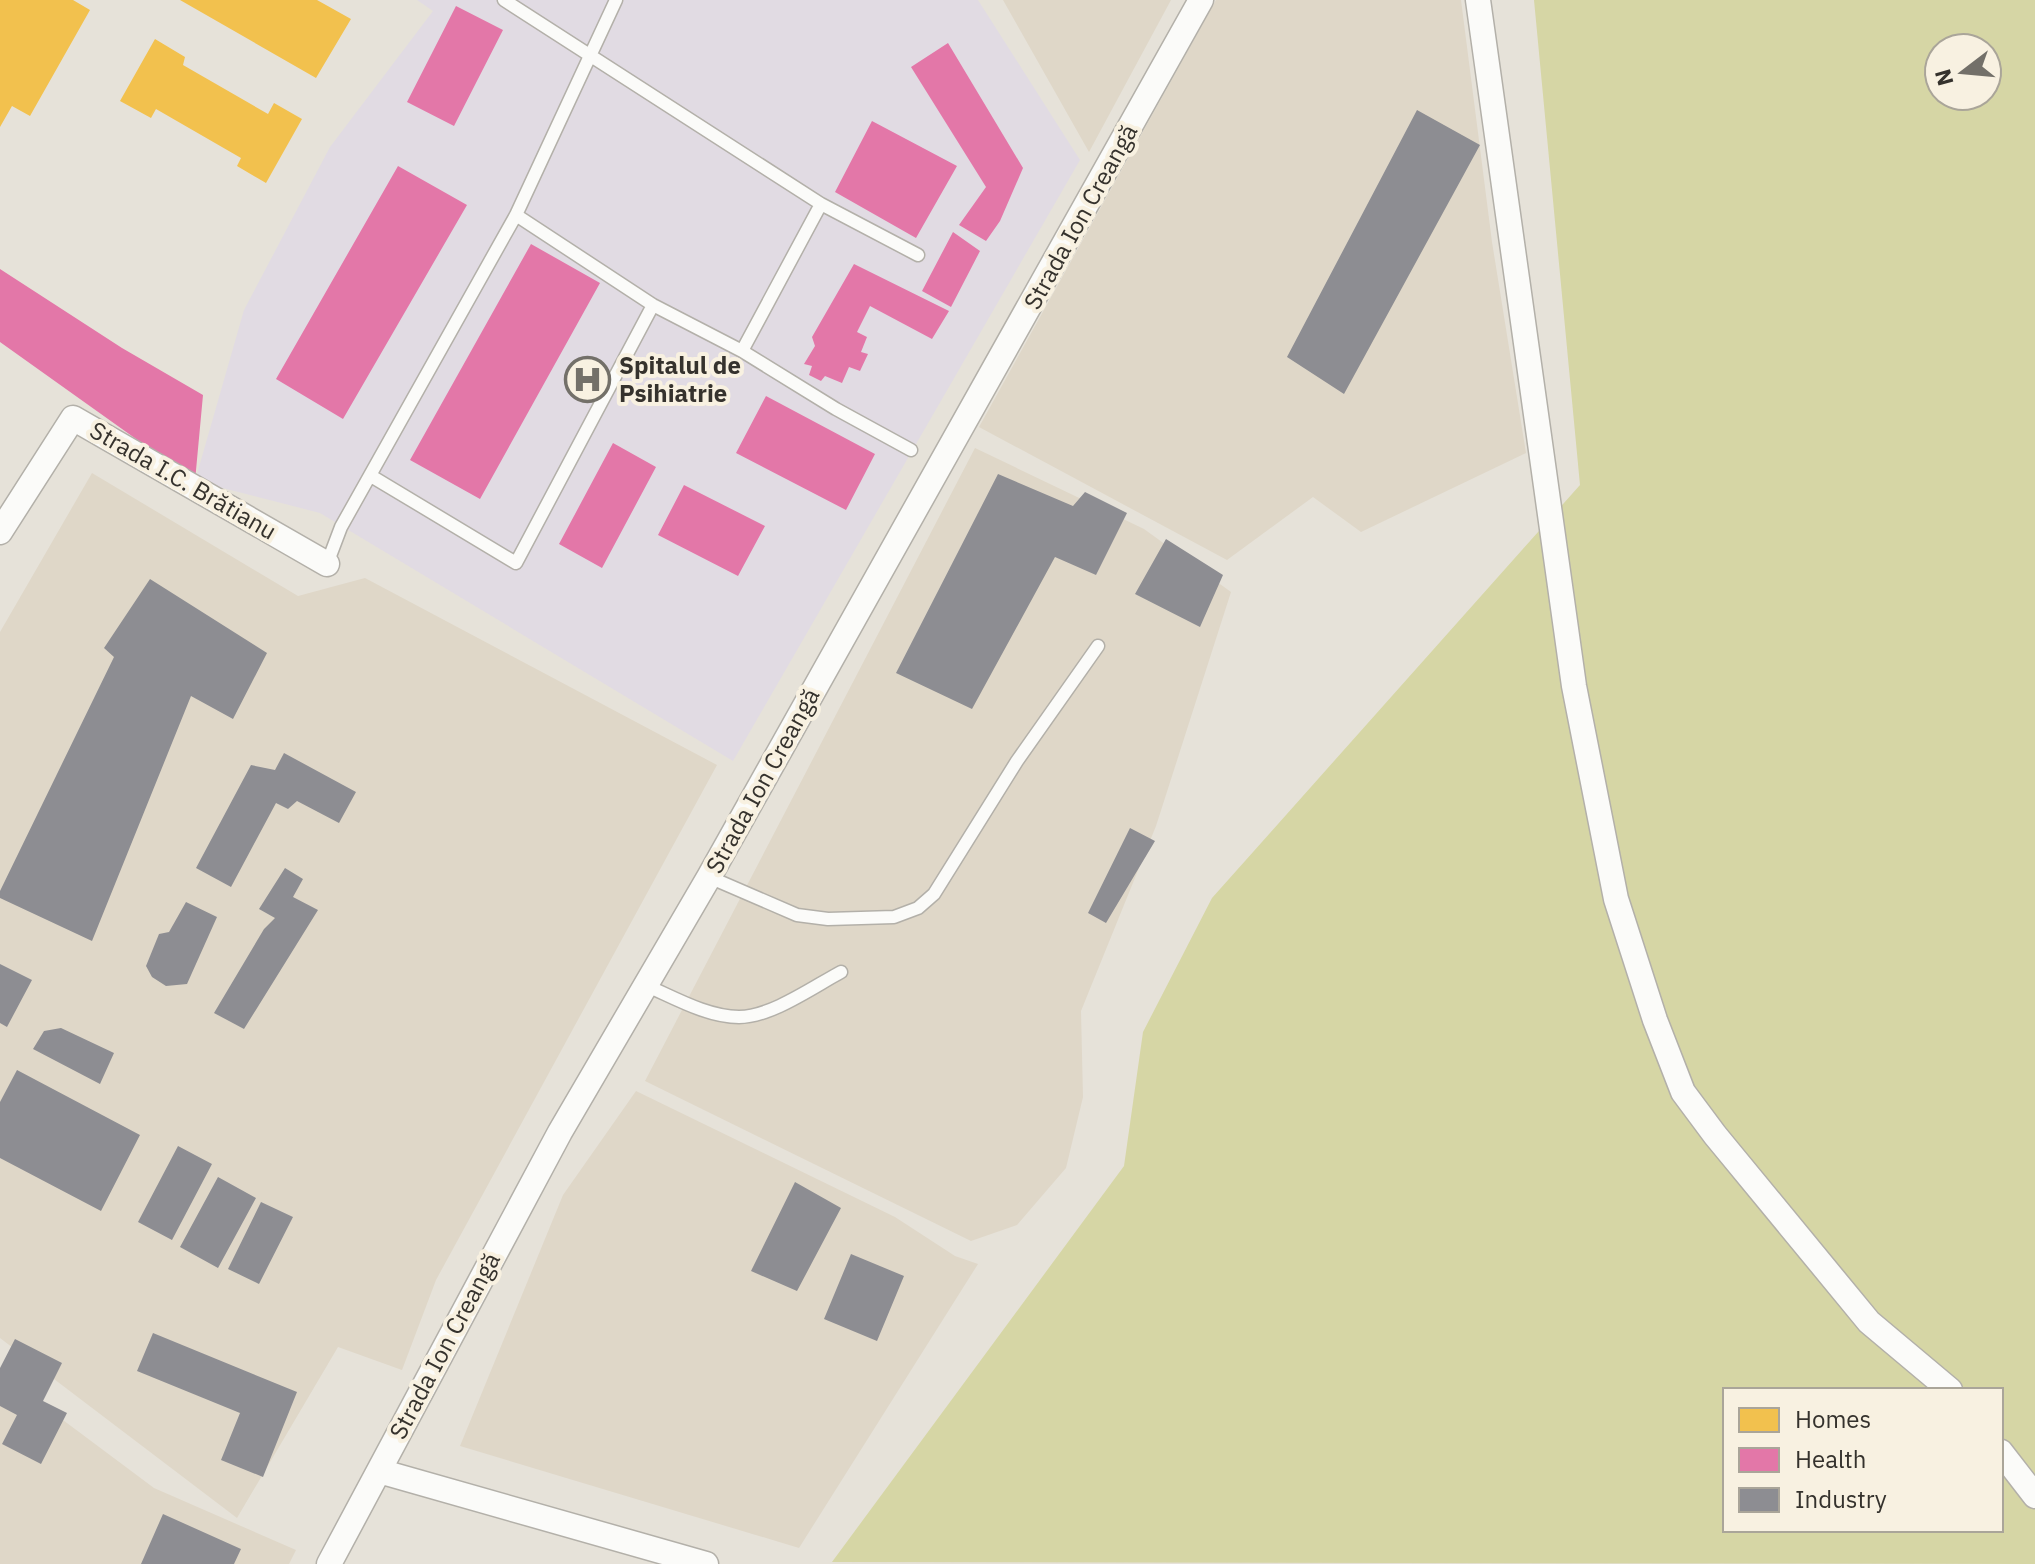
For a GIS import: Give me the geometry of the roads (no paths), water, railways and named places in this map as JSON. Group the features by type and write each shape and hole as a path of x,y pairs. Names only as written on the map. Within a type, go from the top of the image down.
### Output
{"street":[{"name":"Strada Ion Creangă","path":"329,1564 560,1132 709,877 1201,0"},
{"path":"1478,0 1574,686 1616,899 1655,1020 1683,1092 1715,1135 1869,1322 1948,1388"},
{"name":"Strada I.C. Brătianu","path":"0,532 73,418 327,564"},
{"path":"2003,1455 2035,1496"},
{"path":"379,1471 706,1564"}],"lane":[{"path":"504,0 821,204 918,255"},
{"path":"327,564 341,527 516,215 616,0"},
{"path":"742,351 821,204"},
{"path":"516,215 653,305 742,351 836,409 911,450"},
{"path":"371,476 516,563 653,305"},
{"path":"709,877 797,915 828,919 894,917 918,908 934,894 1017,761 1098,646"},
{"path":"645,985 714,1013 740,1017 775,1007 841,972"}],"place":[{"name":"Spitalul de Psihiatrie","path":"588,380"}]}
